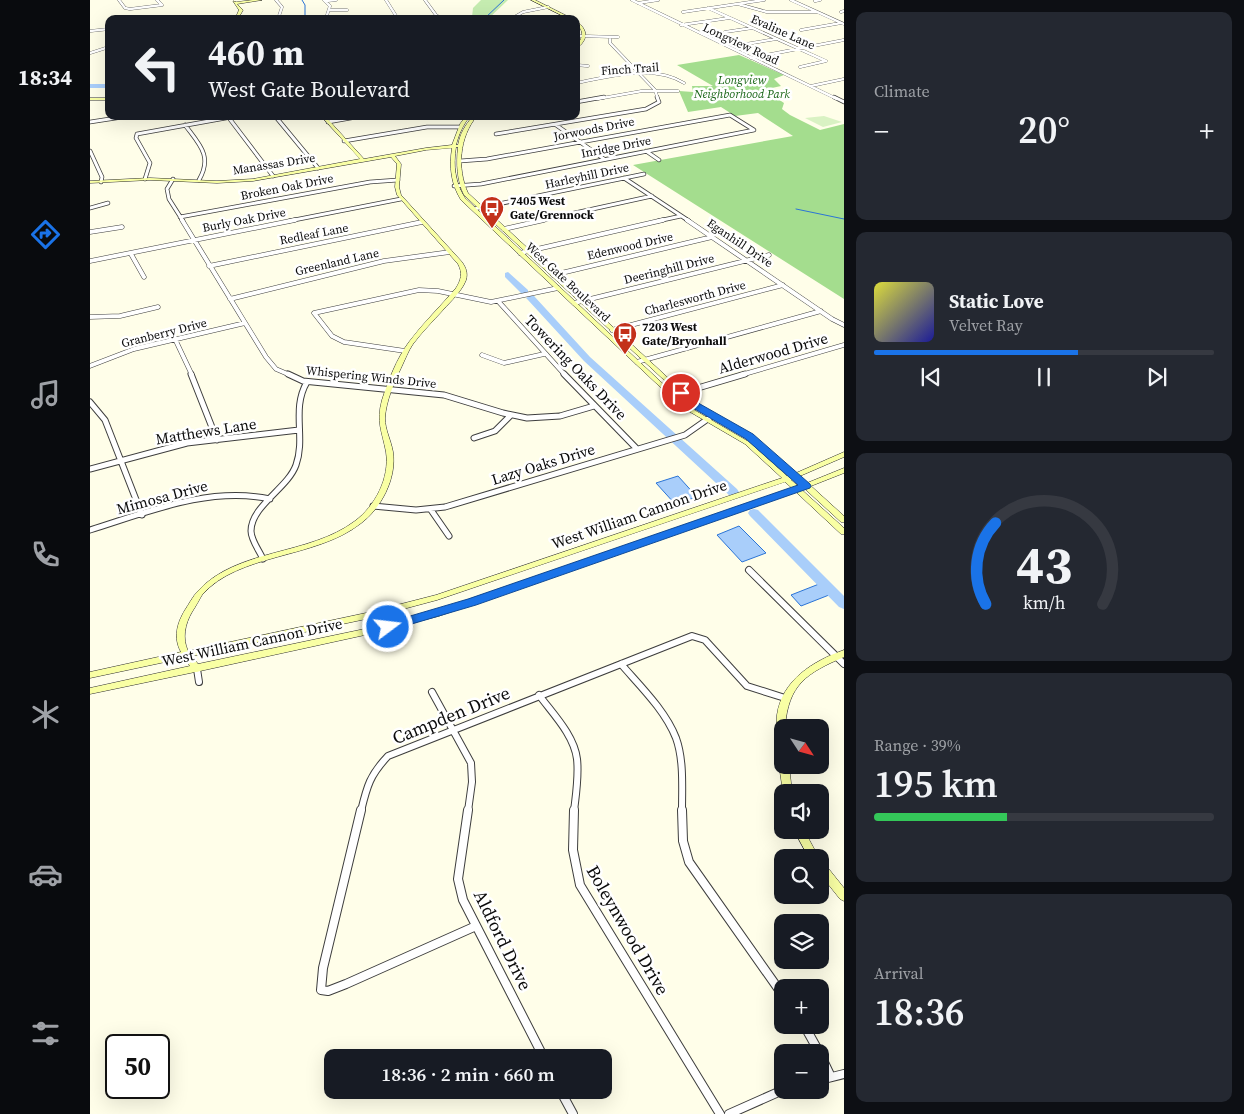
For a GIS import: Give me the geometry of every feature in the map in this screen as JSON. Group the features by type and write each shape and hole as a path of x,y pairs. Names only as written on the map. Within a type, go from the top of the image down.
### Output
{"main road":[{"path":"232,0 241,10 238,15"},
{"path":"236,3 260,0"},
{"path":"527,0 562,15"},
{"path":"533,0 558,15"},
{"path":"580,26 584,29 583,42 580,45"},
{"path":"580,30 583,36"},
{"path":"90,99 105,99"},
{"path":"454,186 453,146 459,127 465,120"},
{"path":"462,186 460,146 463,134 472,120"},
{"path":"328,122 363,160"},
{"name":"Manassas Drive","path":"90,182 173,179 235,181 392,155 460,146"},
{"path":"197,669 181,650 182,626 189,608 195,599 219,578 232,570 314,544 345,531 366,516 373,506 382,490 389,471 390,456 382,420 390,390 406,351 462,284 464,272 460,263 401,199 397,191 399,164 392,155"},
{"name":"West Gate Boulevard","path":"454,186 458,193 474,209 687,408 750,437 844,520"},
{"name":"West Gate Boulevard","path":"462,186 466,194 681,393 709,417 747,443 844,532"},
{"name":"West William Cannon Drive","path":"90,675 401,607 787,479 844,454"},
{"name":"West William Cannon Drive","path":"90,691 401,623 532,581 806,486 844,470"},
{"path":"523,568 532,581"},
{"path":"781,719 785,698 804,674 840,655"},
{"path":"829,877 844,896"}],"street":[{"path":"119,0 125,8 130,9 162,5 158,0"},
{"path":"276,0 282,7 279,15"},
{"path":"325,1 336,0"},
{"path":"386,0 395,15"},
{"path":"425,0 437,15"},
{"name":"Longview Road","path":"632,0 844,102"},
{"path":"638,3 658,0"},
{"path":"683,12 764,0"},
{"path":"791,0 843,23"},
{"path":"815,1 820,0"},
{"path":"325,1 330,6 327,15"},
{"path":"738,4 757,11 776,13 817,12"},
{"path":"516,15 545,8"},
{"name":"Evaline Lane","path":"708,8 826,61 800,67"},
{"path":"329,10 347,10"},
{"path":"681,25 729,18"},
{"path":"801,30 843,23"},
{"path":"725,32 752,28"},
{"path":"90,31 105,29"},
{"path":"583,36 618,37"},
{"path":"496,134 556,125 654,106 659,102 655,90 638,75 610,44 610,37"},
{"path":"746,44 776,39"},
{"path":"751,58 844,40"},
{"path":"90,53 105,49"},
{"path":"580,65 588,66"},
{"name":"Finch Trail","path":"580,82 638,75 668,75 680,79 684,83"},
{"path":"811,86 844,80"},
{"path":"580,101 635,92 655,90 678,91"},
{"name":"Jorwoods Drive","path":"460,160 487,159 730,115"},
{"name":"Inridge Drive","path":"454,186 754,131 730,115"},
{"path":"90,122 105,120"},
{"path":"145,180 150,164 136,138 137,134 214,120"},
{"path":"231,120 273,176"},
{"path":"278,120 318,168"},
{"path":"328,122 339,120"},
{"path":"185,124 207,161 206,172 199,180"},
{"path":"556,125 604,159"},
{"path":"344,141 427,127 459,127"},
{"path":"90,151 102,177 101,182"},
{"path":"646,151 658,160"},
{"name":"Harleyhill Drive","path":"474,209 644,174"},
{"name":"Eganhill Drive","path":"624,178 844,325"},
{"name":"Whispering Winds Drive","path":"173,179 167,192 180,217 266,357 276,369 307,382 449,396 526,418 548,418 594,406"},
{"name":"Broken Oak Drive","path":"180,217 370,182 398,180"},
{"path":"504,229 652,196"},
{"name":"Burly Oak Drive","path":"90,261 401,199"},
{"path":"90,208 108,203"},
{"path":"520,252 681,216"},
{"name":"Redleaf Lane","path":"209,266 422,222"},
{"path":"90,232 122,227"},
{"name":"Edenwood Drive","path":"553,275 712,237"},
{"name":"Greenland Lane","path":"230,299 384,261 450,252"},
{"path":"131,254 144,278"},
{"name":"Deeringhill Drive","path":"574,303 769,255"},
{"name":"Charlesworth Drive","path":"612,330 783,285"},
{"path":"406,351 344,342 332,336 314,313 408,291 428,290 483,301 498,302 558,288"},
{"name":"Towering Oaks Drive","path":"498,302 544,354 637,449"},
{"path":"90,317 120,316 158,307"},
{"path":"637,362 821,311"},
{"name":"Granberry Drive","path":"90,366 128,350 245,323"},
{"path":"175,339 202,398 217,440"},
{"name":"Alderwood Drive","path":"681,393 844,345"},
{"path":"836,348 844,353"},
{"path":"482,355 504,362 544,354"},
{"path":"263,559 251,530 255,515 292,474 296,464 299,455 299,396 307,382"},
{"path":"90,402 105,420 142,515"},
{"path":"474,438 490,435 511,415"},
{"name":"Lazy Oaks Drive","path":"373,506 401,510 431,510 446,507 689,433 709,417"},
{"name":"Matthews Lane","path":"90,469 171,447 298,430"},
{"name":"Mimosa Drive","path":"90,530 218,494 256,495 270,499"},
{"path":"431,510 449,536"},
{"path":"749,570 840,655 844,664"},
{"name":"Campden Drive","path":"476,926 341,986 320,990 323,968 370,779 374,771 388,756 540,695 696,636 705,640 710,645 742,682 754,689 785,698"},
{"path":"621,664 664,720 676,739 680,760 683,841 689,862 774,983"},
{"path":"197,669 199,682"},
{"name":"Aldford Drive","path":"432,692 468,754 472,772 458,879 463,900 539,1049"},
{"name":"Boleynwood Drive","path":"540,695 575,751 578,768 572,848 580,885 720,1114"},
{"path":"829,1073 831,1077 844,1074"},
{"path":"729,1114 774,1093"},
{"path":"564,1099 572,1114"}],"green space":[{"path":"481,0 508,0 492,15 472,15 473,8"},
{"name":"Longview Neighborhood Park","path":"739,55 784,75 774,79 781,86 772,88 775,90 775,97 784,103 782,109 790,115 820,130 844,124 844,299 633,165 793,136 758,113 735,116 721,107 688,112 679,91 693,92 692,86 713,86 677,65"},
{"path":"824,116 842,122 823,127 805,118"}],"water":[{"path":"678,476 697,497 675,504 656,483"},
{"path":"739,526 766,553 742,562 717,535"},
{"path":"819,584 829,595 801,606 791,595"}],"waterway":[{"path":"302,0 305,5 305,15"},
{"path":"488,15 504,0"},
{"path":"90,86 105,86"},
{"path":"796,209 844,219"},
{"path":"508,275 525,292"},
{"path":"531,298 587,359 733,492"},
{"path":"754,513 844,604"}],"place":[{"name":"7405 West Gate/Grennock","path":"492,229"},
{"name":"7203 West Gate/Bryonhall","path":"625,355"}],"route":[{"path":"388,627 472,602 806,486 750,437 696,406 681,393"}]}
